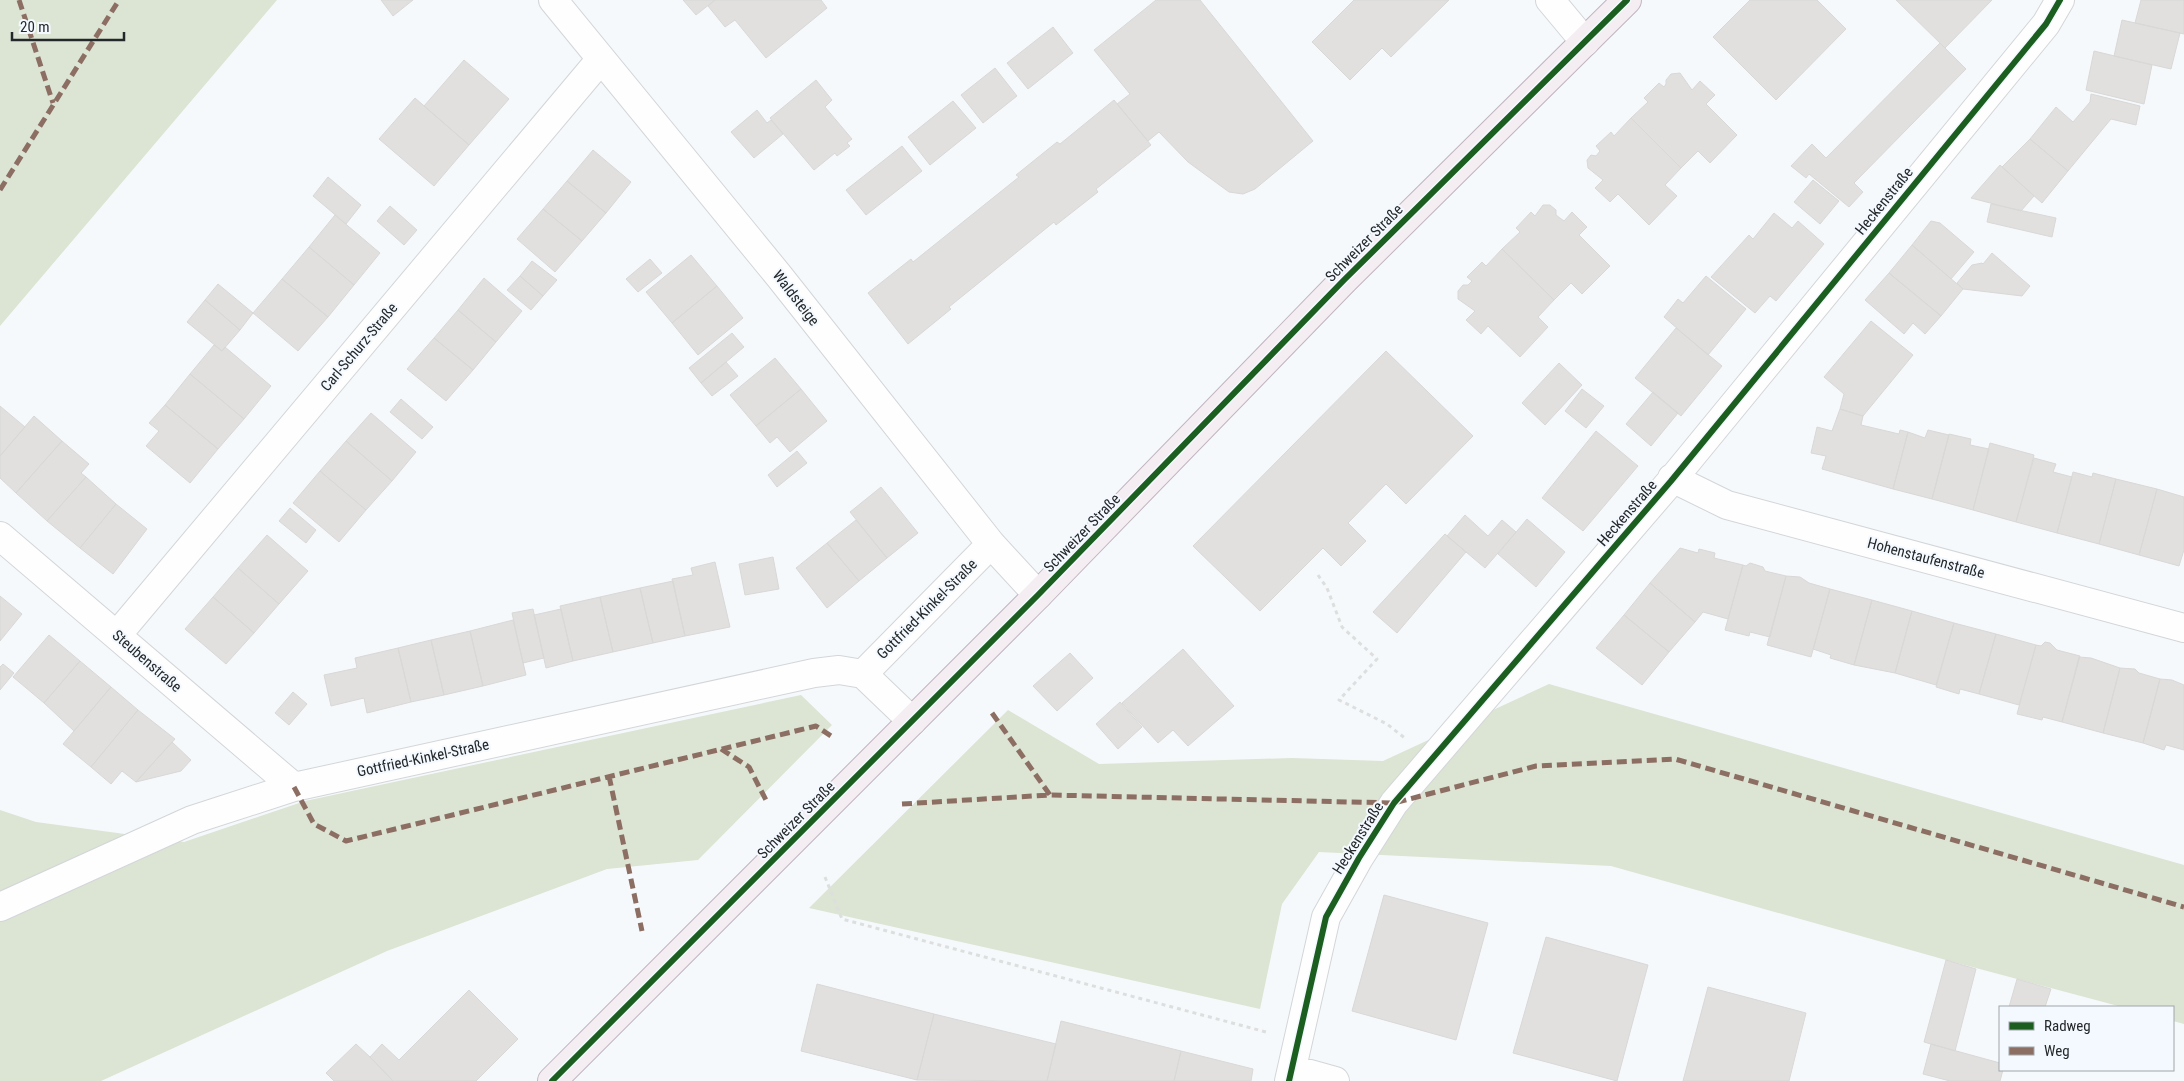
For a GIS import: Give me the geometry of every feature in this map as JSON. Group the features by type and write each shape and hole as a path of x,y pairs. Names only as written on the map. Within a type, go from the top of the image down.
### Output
{"main road":[{"name":"Schweizer Straße","path":"552,1081 1038,595 1344,280 1627,0"}],"street":[{"name":"Waldsteige","path":"553,0 779,276 991,544 1038,595"},
{"path":"1550,0 1585,42"},
{"name":"Heckenstraße","path":"1290,1075 1326,917 1359,858 1394,804 1672,478 2046,24 2060,0"},
{"name":"Carl-Schurz-Straße","path":"117,635 601,59"},
{"name":"Hohenstaufenstraße","path":"1672,478 1727,505 2184,628"},
{"name":"Steubenstraße","path":"0,536 294,787"},
{"name":"Gottfried-Kinkel-Straße","path":"0,907 192,820 294,787 814,673 839,670 863,674 991,544"},
{"path":"863,674 912,721"},
{"path":"1290,1075 1335,1081"}],"path":[{"path":"1318,574 1327,588 1342,627 1377,659 1339,700 1387,724 1432,760"},
{"path":"825,877 842,919 1298,1041"}],"green space":[{"path":"0,0 277,0 0,326"},
{"path":"1549,684 2184,865 2184,1024 2174,1021 2174,1006 2118,1006 1611,866 1319,852 1282,904 1260,1009 809,908 1008,710 1099,764 1292,758 1383,761"},
{"path":"801,695 832,725 698,860 607,869 387,951 101,1081 0,1081 0,810 36,822 184,842 305,801"}],"building":[{"path":"381,0 413,0 393,16"},
{"path":"683,0 715,0 696,15"},
{"path":"715,0 821,0 827,8 766,58 735,20 725,27 708,6"},
{"path":"1156,0 1200,0 1313,141 1255,189 1243,194 1229,192 1188,162 1159,132 1148,141 1117,104 1130,94 1094,50"},
{"path":"1354,0 1449,0 1391,57 1382,48 1350,80 1312,42"},
{"path":"1750,0 1817,0 1846,29 1776,100 1713,37"},
{"path":"1896,0 1992,0 1945,48"},
{"path":"2141,0 2184,0 2184,34 2135,23"},
{"path":"2122,20 2180,33 2171,69 2114,56"},
{"path":"1053,27 1073,53 1028,89 1007,63"},
{"path":"1940,43 1966,69 1854,183 1863,192 1849,207 1809,174 1806,178 1791,166 1812,144 1826,158"},
{"path":"2094,51 2152,65 2144,104 2086,90"},
{"path":"464,60 509,99 469,145 424,106"},
{"path":"995,68 1017,96 983,123 961,95"},
{"path":"1680,73 1692,90 1700,81 1715,95 1706,104 1737,135 1710,163 1698,151 1681,168 1631,118 1648,102 1644,98 1659,83 1664,87 1666,80 1671,74"},
{"path":"816,80 832,100 825,107 852,139 847,143 850,146 837,156 835,153 814,170 770,118"},
{"path":"2091,94 2140,106 2136,125 2111,119 2068,171 2030,139 2056,107 2073,122 2090,102"},
{"path":"415,98 469,145 434,186 379,139"},
{"path":"1114,100 1151,145 1096,189 1098,192 1056,225 1054,222 949,307 951,309 908,344 868,293 911,259 913,262 1019,177 1016,175 1057,142 1060,144"},
{"path":"953,101 976,128 930,165 908,137"},
{"path":"757,110 767,123 771,120 783,134 754,158 731,132"},
{"path":"1631,118 1681,168 1665,185 1677,196 1649,225 1618,194 1610,202 1595,188 1603,180 1588,168 1587,160 1591,155 1596,156 1600,151 1596,146 1611,132 1614,136"},
{"path":"2030,139 2068,171 2042,203 2002,167"},
{"path":"902,146 922,171 866,215 846,190"},
{"path":"593,150 631,182 606,213 567,181"},
{"path":"2000,165 2034,196 2021,211 1971,198"},
{"path":"328,177 361,205 346,224 313,196"},
{"path":"1813,180 1839,201 1820,224 1794,202"},
{"path":"567,181 606,213 582,241 543,209"},
{"path":"1991,204 2056,218 2052,237 1987,222"},
{"path":"1543,205 1550,205 1556,210 1556,215 1564,221 1572,212 1587,227 1579,235 1610,266 1582,294 1571,283 1554,300 1502,249 1520,232 1516,228 1531,212 1535,216"},
{"path":"390,206 417,230 404,245 377,221"},
{"path":"543,209 582,241 555,272 517,239"},
{"path":"1774,213 1792,228 1798,221 1824,244 1776,301 1770,296 1755,313 1711,277 1749,235 1753,239"},
{"path":"335,215 380,253 354,285 309,247"},
{"path":"1931,221 1940,223 1974,252 1951,279 1912,245"},
{"path":"1912,245 1963,289 1941,316 1889,273"},
{"path":"309,247 354,285 328,317 282,279"},
{"path":"1502,249 1554,300 1538,317 1548,327 1520,357 1488,326 1481,334 1466,320 1475,311 1458,299 1458,291 1463,285 1468,285 1472,281 1467,277 1482,262 1486,266"},
{"path":"1992,253 2030,286 2022,296 1963,289 1957,283 1972,265 1983,264"},
{"path":"691,255 717,286 672,323 646,292"},
{"path":"650,259 662,273 638,292 626,279"},
{"path":"532,261 557,280 543,296 520,276"},
{"path":"1889,273 1941,316 1925,334 1913,323 1904,334 1865,300"},
{"path":"520,276 543,296 531,310 507,290"},
{"path":"1706,276 1746,309 1708,355 1664,317 1678,299 1683,303"},
{"path":"484,278 522,311 496,342 458,310"},
{"path":"282,279 328,317 298,351 253,313"},
{"path":"218,284 253,313 240,330 205,300"},
{"path":"717,286 743,318 698,355 672,323"},
{"path":"205,300 240,330 222,351 187,322"},
{"path":"458,310 496,342 473,370 434,338"},
{"path":"1871,321 1913,355 1863,416 1840,409 1844,394 1824,377"},
{"path":"1676,328 1722,366 1681,416 1635,378"},
{"path":"732,333 744,347 701,383 689,368"},
{"path":"434,338 473,370 446,401 407,369"},
{"path":"214,345 222,351 225,347 271,386 244,419 190,374"},
{"path":"1386,351 1473,436 1406,504 1386,484 1348,523 1366,541 1341,566 1323,548 1260,611 1193,546"},
{"path":"775,358 801,389 756,426 730,395"},
{"path":"726,362 738,376 712,396 701,383"},
{"path":"1559,363 1582,385 1545,425 1522,403"},
{"path":"190,374 244,419 218,449 165,405"},
{"path":"801,389 827,421 790,452 777,437 770,443 756,426"},
{"path":"1582,389 1604,406 1586,428 1565,411"},
{"path":"1653,392 1678,413 1651,446 1626,424"},
{"path":"401,399 433,427 422,439 390,412"},
{"path":"165,405 218,449 190,483 146,446 159,431 149,423"},
{"path":"0,406 25,427 0,456"},
{"path":"1840,409 1863,416 1861,425 1899,434 1900,430 1908,432 1893,489 1822,469 1826,456 1811,453 1817,427 1832,431"},
{"path":"371,413 416,452 392,481 346,441"},
{"path":"34,416 62,441 16,493 0,478 0,456"},
{"path":"1928,430 1949,435 1932,499 1893,489 1908,432 1925,438"},
{"path":"1596,431 1638,466 1583,531 1542,498"},
{"path":"1949,434 1971,439 1970,445 1989,449 1973,510 1932,499"},
{"path":"62,441 89,464 81,473 86,477 47,521 16,493"},
{"path":"346,441 392,481 366,510 320,471"},
{"path":"1990,443 2034,455 2016,522 1973,510"},
{"path":"797,451 807,463 777,487 768,475"},
{"path":"2034,458 2056,464 2053,472 2072,477 2057,533 2016,522"},
{"path":"320,471 366,510 339,542 293,503"},
{"path":"2073,472 2092,477 2093,473 2116,479 2099,544 2057,533"},
{"path":"86,477 116,504 80,548 47,521"},
{"path":"2116,479 2157,489 2139,555 2099,544"},
{"path":"881,487 918,533 887,558 850,512"},
{"path":"2157,489 2184,497 2184,550 2179,566 2139,555"},
{"path":"116,504 147,529 113,574 80,548"},
{"path":"290,508 316,530 306,543 279,521"},
{"path":"1465,515 1488,536 1502,520 1516,532 1485,568 1447,536"},
{"path":"1527,519 1565,552 1536,587 1498,554"},
{"path":"856,520 887,558 859,581 827,543"},
{"path":"1445,534 1466,552 1397,633 1373,612"},
{"path":"267,535 308,571 279,604 238,568"},
{"path":"827,543 859,581 827,608 796,568"},
{"path":"1680,548 1698,553 1699,549 1715,553 1714,558 1743,565 1728,619 1703,612 1695,622 1650,583"},
{"path":"773,557 779,589 745,595 739,564"},
{"path":"715,562 730,627 685,636 672,579 693,575 691,568"},
{"path":"1750,563 1763,567 1765,571 1786,576 1770,637 1750,632 1749,636 1725,630 1743,565 1746,566"},
{"path":"238,568 279,604 254,633 213,597"},
{"path":"1786,576 1800,577 1809,583 1830,589 1811,657 1767,645"},
{"path":"673,581 685,636 653,643 640,588"},
{"path":"1650,583 1695,622 1669,652 1624,615"},
{"path":"640,588 653,643 613,652 600,597"},
{"path":"1830,589 1872,600 1854,665 1830,658 1831,655 1813,649"},
{"path":"0,596 22,614 0,641"},
{"path":"213,597 254,633 226,664 185,629"},
{"path":"600,597 613,652 573,661 560,606"},
{"path":"1872,600 1912,611 1895,673 1854,665"},
{"path":"533,609 544,658 523,663 512,613"},
{"path":"561,609 573,661 546,668 534,615"},
{"path":"1912,611 1954,623 1936,685 1895,673"},
{"path":"1624,615 1669,652 1642,685 1596,648"},
{"path":"513,620 526,675 483,686 470,631"},
{"path":"1954,623 1996,634 1979,694 1960,689 1959,694 1936,687"},
{"path":"470,631 483,686 444,695 431,640"},
{"path":"1996,634 2036,645 2019,705 1979,694"},
{"path":"49,635 80,661 44,703 13,677"},
{"path":"431,640 444,695 411,702 398,648"},
{"path":"2045,642 2050,643 2057,650 2080,656 2062,722 2043,717 2042,720 2017,714 2036,645 2041,646"},
{"path":"398,648 411,702 367,713 364,698 331,706 324,675 357,668 355,658"},
{"path":"1183,649 1234,706 1188,746 1173,730 1158,743 1122,703"},
{"path":"1070,653 1093,678 1057,711 1033,686"},
{"path":"2079,657 2091,658 2120,668 2103,733 2062,722"},
{"path":"80,661 111,687 74,731 44,703"},
{"path":"3,664 14,673 0,690 0,667"},
{"path":"2120,668 2135,669 2139,673 2160,679 2143,743 2103,733"},
{"path":"2160,679 2172,680 2184,685 2184,750 2166,745 2164,750 2143,743"},
{"path":"111,687 138,710 91,767 63,744"},
{"path":"293,692 307,704 289,725 275,713"},
{"path":"1120,702 1142,727 1118,749 1096,724"},
{"path":"138,710 175,739 136,782 122,771 111,784 91,767"},
{"path":"172,742 191,760 181,771 136,782"},
{"path":"1384,895 1488,923 1456,1040 1352,1011"},
{"path":"1546,937 1648,965 1617,1081 1513,1053"},
{"path":"1946,960 1976,969 1955,1051 1924,1042"},
{"path":"2017,979 2051,989 2045,1006 2009,1006"},
{"path":"817,984 934,1014 917,1080 801,1051"},
{"path":"1708,987 1806,1013 1789,1081 1683,1081"},
{"path":"469,990 518,1039 476,1081 393,1081 370,1057 382,1044 399,1060"},
{"path":"934,1014 1056,1044 1047,1081 917,1080"},
{"path":"1061,1021 1181,1051 1174,1081 1047,1081"},
{"path":"356,1044 393,1081 334,1081 326,1073"},
{"path":"1931,1044 1999,1063 1999,1071 2003,1071 2000,1081 1950,1081 1923,1074"},
{"path":"1181,1051 1253,1069 1251,1081 1174,1081"}],"marked path":[{"path":"19,0 53,103"},
{"path":"0,190 119,0"},
{"path":"992,713 1050,795"},
{"path":"294,787 314,824 346,841 816,726 834,738"},
{"path":"721,749 749,767 768,804"},
{"path":"902,804 1050,795 1394,803 1536,766 1675,759 2184,907"},
{"path":"609,776 642,931"}],"cycle path":[{"path":"552,1081 1038,595 1344,280 1627,0"},
{"path":"1289,1081 1326,917 1359,858 1394,803 1671,481 2046,24 2060,0"}]}
